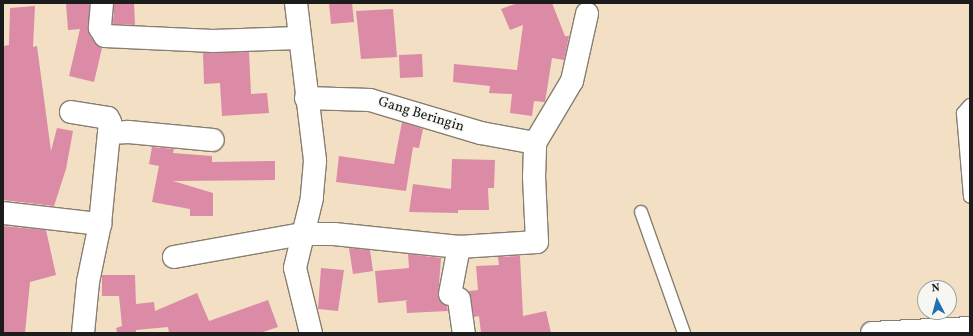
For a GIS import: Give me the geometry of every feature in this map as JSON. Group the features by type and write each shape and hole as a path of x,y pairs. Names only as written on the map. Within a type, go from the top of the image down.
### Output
{"street":[{"path":"102,3 100,28 105,36 213,41 298,38"},
{"path":"296,3 298,38 315,161 312,198 302,234 295,268 312,333"},
{"path":"174,257 302,234 334,234 459,247 537,242 534,177 535,143 572,81 587,14"},
{"name":"Gang Beringin","path":"306,98 370,100 481,133 535,143"},
{"path":"71,112 108,118 109,133 100,224 88,282 83,333"},
{"path":"109,133 129,132 213,140"},
{"path":"3,213 100,224"},
{"path":"459,247 454,296 464,333"},
{"path":"872,333 970,328"}],"lane":[{"path":"970,105 964,113 970,197"},
{"path":"641,212 684,333"}],"building":[{"path":"66,3 89,3 89,34 95,43 102,48 94,82 69,76 80,29 68,30"},
{"path":"114,3 134,3 135,25 113,24"},
{"path":"329,3 352,3 354,22 331,24"},
{"path":"518,3 552,3 565,36 569,36 564,60 552,58 545,102 534,101 532,116 510,113 512,94 489,93 490,86 453,82 454,64 517,70 523,25 510,30 501,9"},
{"path":"35,6 33,47 37,46 51,151 57,128 73,131 66,169 54,206 3,200 3,46 9,45 10,8"},
{"path":"393,9 397,57 361,59 356,11"},
{"path":"249,52 251,94 267,93 269,113 222,116 220,83 204,84 203,53"},
{"path":"422,54 423,77 400,78 399,55"},
{"path":"402,122 423,129 419,148 413,147 406,191 336,182 339,156 394,164"},
{"path":"152,147 174,149 173,153 212,156 212,162 275,161 275,180 173,181 213,193 213,216 190,216 190,209 152,202 159,166 149,164"},
{"path":"452,159 495,160 494,188 488,188 489,210 458,210 458,213 409,212 413,184 451,189"},
{"path":"3,226 46,230 56,275 30,282 25,333 3,333"},
{"path":"349,248 370,250 373,271 353,274"},
{"path":"408,254 441,258 438,298 447,306 448,311 407,313 406,301 410,300 378,303 375,271 409,268"},
{"path":"520,256 523,316 546,311 551,333 481,333 479,316 474,317 469,291 478,290 476,266 499,265 498,257"},
{"path":"321,268 344,270 338,311 318,309"},
{"path":"102,275 135,275 136,304 154,302 155,311 197,293 209,321 268,300 278,327 260,333 169,333 168,327 136,330 136,333 117,332 116,328 122,326 119,296 102,296"}]}
